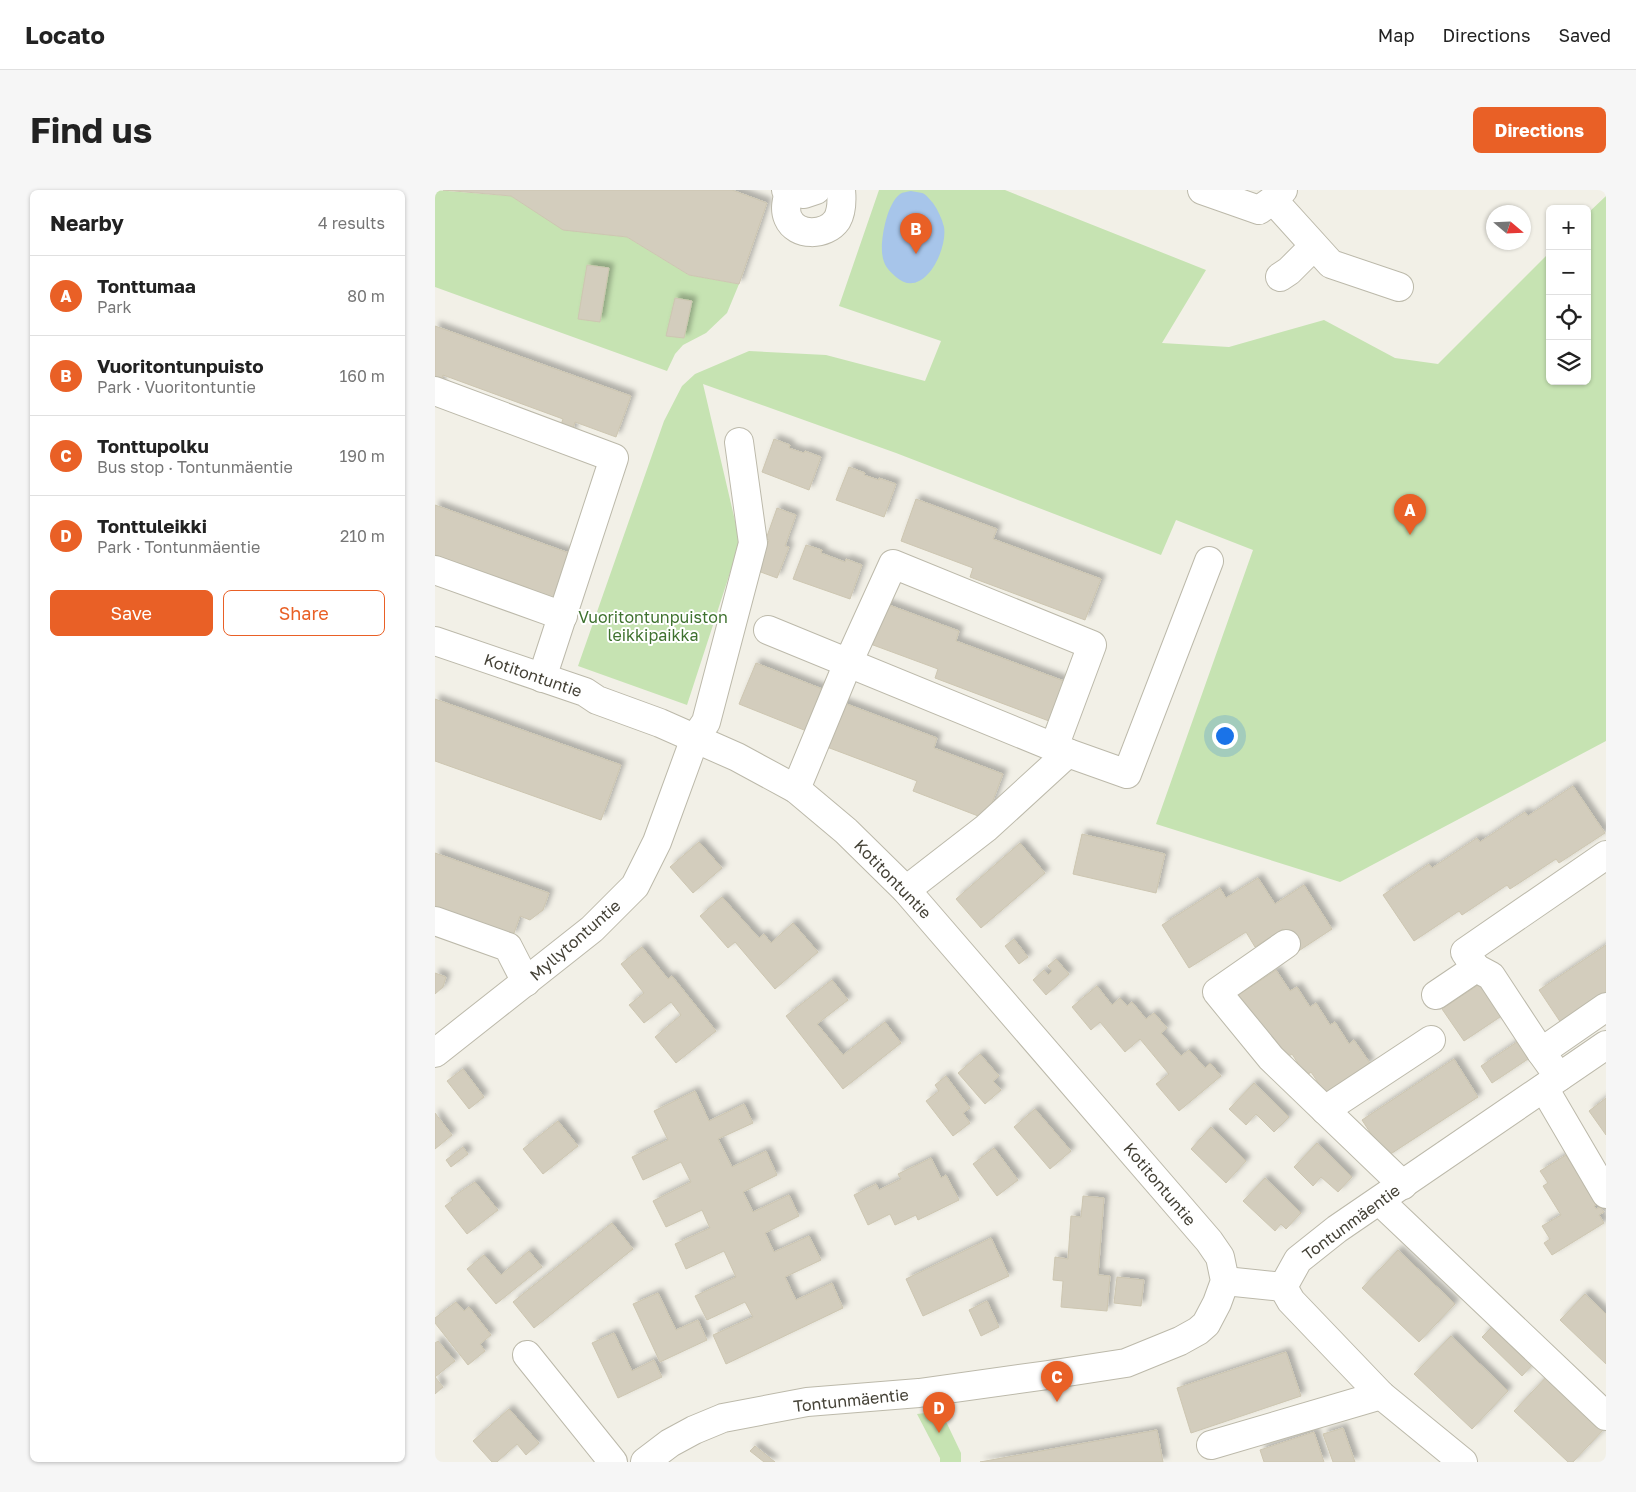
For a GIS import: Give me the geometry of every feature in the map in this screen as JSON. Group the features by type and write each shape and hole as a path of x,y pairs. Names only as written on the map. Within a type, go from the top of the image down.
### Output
{"street":[{"path":"816,190 804,194 788,191 786,205 788,217 793,225 810,233 827,229 837,220 842,202 841,190"},
{"path":"1202,190 1259,210 1278,195 1314,246 1331,264 1399,287"},
{"path":"1280,277 1289,272 1314,246"},
{"path":"435,391 614,458 542,678"},
{"name":"Myllytontuntie","path":"436,1051 527,982 592,929 635,886 657,842 695,738 706,722 753,543 739,442"},
{"path":"768,630 1061,750 1127,774 1209,561"},
{"path":"796,789 848,663 893,564 1092,645 1061,750 986,828 906,890"},
{"path":"435,570 563,616"},
{"name":"Kotitontuntie","path":"435,641 585,692 597,700 695,738 737,757 796,789 846,831 906,890 1209,1241 1220,1257 1225,1281"},
{"path":"1606,855 1465,952 1476,968 1491,976 1541,1052 1552,1083 1606,1194"},
{"path":"435,921 508,947 527,982"},
{"path":"1286,944 1217,992 1271,1058 1325,1110 1392,1192 1394,1215 1606,1416"},
{"path":"1437,995 1476,968"},
{"path":"1541,1052 1606,1007"},
{"path":"1325,1110 1431,1040"},
{"name":"Tontunmäentie","path":"1283,1287 1298,1260 1337,1229 1606,1045"},
{"path":"1225,1281 1283,1287 1291,1301 1381,1395 1463,1462"},
{"name":"Tontunmäentie","path":"645,1462 669,1443 723,1418 807,1402 919,1393 1126,1363 1198,1332 1206,1324 1217,1304 1225,1281"},
{"path":"527,1355 613,1462"},
{"path":"1211,1445 1381,1395"}],"green space":[{"path":"435,190 511,196 563,229 627,237 689,275 739,284 727,313 706,333 683,345 675,354 667,371 435,287"},
{"name":"Vuoritontunpuiston leikkipaikka","path":"879,190 1005,190 1206,270 1162,343 1229,347 1324,320 1395,358 1438,364 1546,256 1546,385 1591,385 1591,210 1606,196 1606,741 1340,882 1156,824 1253,550 1176,520 1161,555 896,453 703,384 740,542 687,705 578,666 664,421 682,386 695,374 749,351 826,355 925,381 941,341 839,306"},
{"path":"941,1411 961,1453 961,1462 940,1462 940,1458 917,1414"}],"water":[{"path":"911,191 923,194 933,203 944,227 944,237 938,259 932,270 915,283 906,283 896,277 886,266 883,260 882,246 888,213 895,199 904,192"}],"building":[{"path":"443,190 732,190 767,203 739,284 689,275 627,237 563,230 511,196"},
{"path":"587,265 609,268 600,322 578,319"},
{"path":"675,298 692,301 684,338 666,336"},
{"path":"435,326 631,396 616,437 575,422 571,435 559,430 563,419 443,375 439,388 435,386"},
{"path":"774,439 790,445 789,448 821,457 809,490 762,472"},
{"path":"849,467 865,473 864,475 896,484 884,517 836,500"},
{"path":"916,499 997,529 993,539 1101,579 1085,620 970,577 973,568 901,541"},
{"path":"435,505 572,554 556,599 544,594 540,604 525,598 529,588 435,555"},
{"path":"777,508 796,515 785,546 789,547 777,578 758,571 769,540 766,539"},
{"path":"806,545 822,550 821,553 845,562 846,559 862,565 850,599 793,579"},
{"path":"881,602 959,631 956,641 1064,681 1049,721 935,678 938,669 865,642"},
{"path":"756,663 825,690 809,732 739,704"},
{"path":"435,699 621,765 601,820 435,761"},
{"path":"836,700 937,738 934,748 1003,774 986,819 913,791 917,781 819,744"},
{"path":"1573,786 1605,833 1559,863 1556,859 1510,889 1507,885 1462,915 1459,911 1414,941 1383,895 1429,864 1432,868 1477,838 1480,842 1525,812 1528,816"},
{"path":"1082,834 1165,854 1156,893 1073,874"},
{"path":"699,842 722,868 693,893 670,867"},
{"path":"1020,843 1045,873 981,928 956,899"},
{"path":"435,853 549,893 543,910 530,920 520,916 513,936 435,908"},
{"path":"1258,878 1275,904 1304,885 1332,929 1297,952 1283,929 1255,947 1246,932 1189,968 1162,925 1220,888 1226,898"},
{"path":"722,897 759,938 764,934 771,943 793,923 818,952 775,989 735,942 728,948 700,916"},
{"path":"1014,939 1028,957 1019,964 1005,946"},
{"path":"1606,945 1606,993 1561,1023 1539,990"},
{"path":"642,947 668,979 672,976 716,1031 676,1063 655,1037 681,1015 671,1002 644,1023 629,1005 644,993 621,964"},
{"path":"1056,959 1069,974 1046,995 1033,980 1044,970 1048,975 1052,971 1048,966"},
{"path":"1276,970 1290,991 1297,987 1310,1007 1316,1003 1330,1025 1335,1022 1349,1044 1354,1040 1370,1063 1325,1093 1311,1072 1306,1076 1292,1054 1286,1058 1273,1037 1268,1041 1234,998"},
{"path":"435,973 446,977 443,987 435,994"},
{"path":"832,980 848,1000 817,1024 843,1055 885,1022 901,1043 843,1089 786,1016"},
{"path":"1481,983 1503,1015 1464,1041 1442,1009"},
{"path":"1097,986 1112,1005 1120,998 1127,1006 1132,1002 1146,1019 1154,1013 1167,1028 1161,1033 1181,1056 1189,1050 1205,1068 1210,1063 1221,1076 1179,1111 1156,1084 1169,1074 1140,1039 1125,1052 1100,1022 1091,1030 1072,1007"},
{"path":"1520,1040 1531,1057 1492,1083 1481,1066"},
{"path":"980,1054 999,1076 993,1081 1001,1090 985,1104 958,1073"},
{"path":"1454,1059 1478,1097 1386,1157 1362,1120"},
{"path":"463,1069 484,1097 469,1109 447,1081"},
{"path":"946,1076 970,1108 963,1113 970,1123 953,1136 926,1101 939,1091 935,1085"},
{"path":"1254,1083 1289,1117 1274,1132 1256,1114 1246,1125 1229,1109"},
{"path":"695,1091 709,1121 744,1104 753,1123 718,1139 732,1167 766,1151 777,1175 743,1192 753,1212 789,1195 799,1216 765,1233 774,1252 809,1236 821,1260 785,1277 796,1300 832,1283 843,1308 726,1364 713,1335 753,1317 745,1302 707,1320 695,1296 736,1277 724,1251 686,1269 675,1244 710,1228 702,1210 666,1227 653,1201 691,1182 681,1162 643,1180 632,1157 668,1140 654,1111"},
{"path":"1606,1098 1606,1135 1589,1111"},
{"path":"1035,1109 1071,1151 1050,1169 1014,1127"},
{"path":"435,1113 452,1135 435,1149"},
{"path":"558,1121 578,1146 543,1174 523,1149"},
{"path":"1211,1127 1246,1161 1226,1183 1191,1149"},
{"path":"1317,1143 1352,1177 1338,1192 1321,1177 1313,1186 1294,1167"},
{"path":"463,1147 468,1154 451,1167 446,1160"},
{"path":"994,1148 1018,1180 997,1196 973,1164"},
{"path":"1566,1155 1578,1174 1583,1171 1590,1181 1584,1185 1591,1196 1597,1193 1602,1201 1594,1206 1596,1209 1600,1207 1604,1212 1599,1215 1604,1223 1552,1255 1544,1243 1550,1239 1542,1226 1561,1215 1543,1186 1548,1183 1540,1171"},
{"path":"931,1158 941,1178 946,1175 959,1200 918,1220 916,1215 895,1225 890,1214 868,1225 854,1195 876,1184 879,1190 901,1179 898,1174"},
{"path":"1265,1178 1301,1213 1286,1229 1281,1224 1275,1231 1243,1201"},
{"path":"475,1182 498,1210 467,1234 445,1206 453,1200 451,1198"},
{"path":"1083,1196 1104,1198 1098,1275 1110,1276 1107,1311 1061,1307 1063,1281 1053,1280 1055,1257 1068,1259 1071,1216 1081,1217"},
{"path":"612,1223 633,1249 534,1328 513,1302"},
{"path":"991,1238 1009,1276 923,1316 906,1279"},
{"path":"1398,1250 1455,1304 1419,1342 1362,1288"},
{"path":"529,1251 542,1267 496,1304 467,1269 484,1255 501,1275"},
{"path":"1117,1277 1144,1280 1141,1306 1114,1303"},
{"path":"658,1293 676,1330 698,1320 707,1340 660,1362 633,1304"},
{"path":"1585,1294 1606,1314 1606,1364 1560,1320"},
{"path":"987,1301 999,1327 981,1336 969,1310"},
{"path":"456,1302 464,1311 469,1307 491,1335 480,1344 485,1351 468,1365 435,1323 435,1318"},
{"path":"1496,1323 1535,1362 1522,1376 1482,1337"},
{"path":"614,1333 632,1371 654,1360 662,1377 618,1398 592,1343"},
{"path":"1451,1336 1508,1391 1472,1429 1414,1374"},
{"path":"438,1341 455,1361 435,1377 435,1343"},
{"path":"1286,1352 1301,1396 1191,1433 1177,1388"},
{"path":"1550,1373 1606,1427 1573,1462 1568,1462 1514,1411"},
{"path":"435,1377 443,1387 435,1394"},
{"path":"509,1409 539,1443 526,1455 517,1444 497,1462 492,1462 473,1441"},
{"path":"1343,1428 1355,1462 1333,1462 1323,1434"},
{"path":"1157,1430 1163,1462 980,1462"},
{"path":"1314,1432 1324,1462 1264,1462 1260,1450"},
{"path":"755,1446 775,1462 764,1462 750,1451"}],"place":[{"name":"Vuoritontunpuisto","path":"916,254"},
{"name":"Tonttumaa","path":"1410,535"},
{"name":"Tonttupolku","path":"1057,1402"},
{"name":"Tonttuleikki","path":"939,1433"}]}
